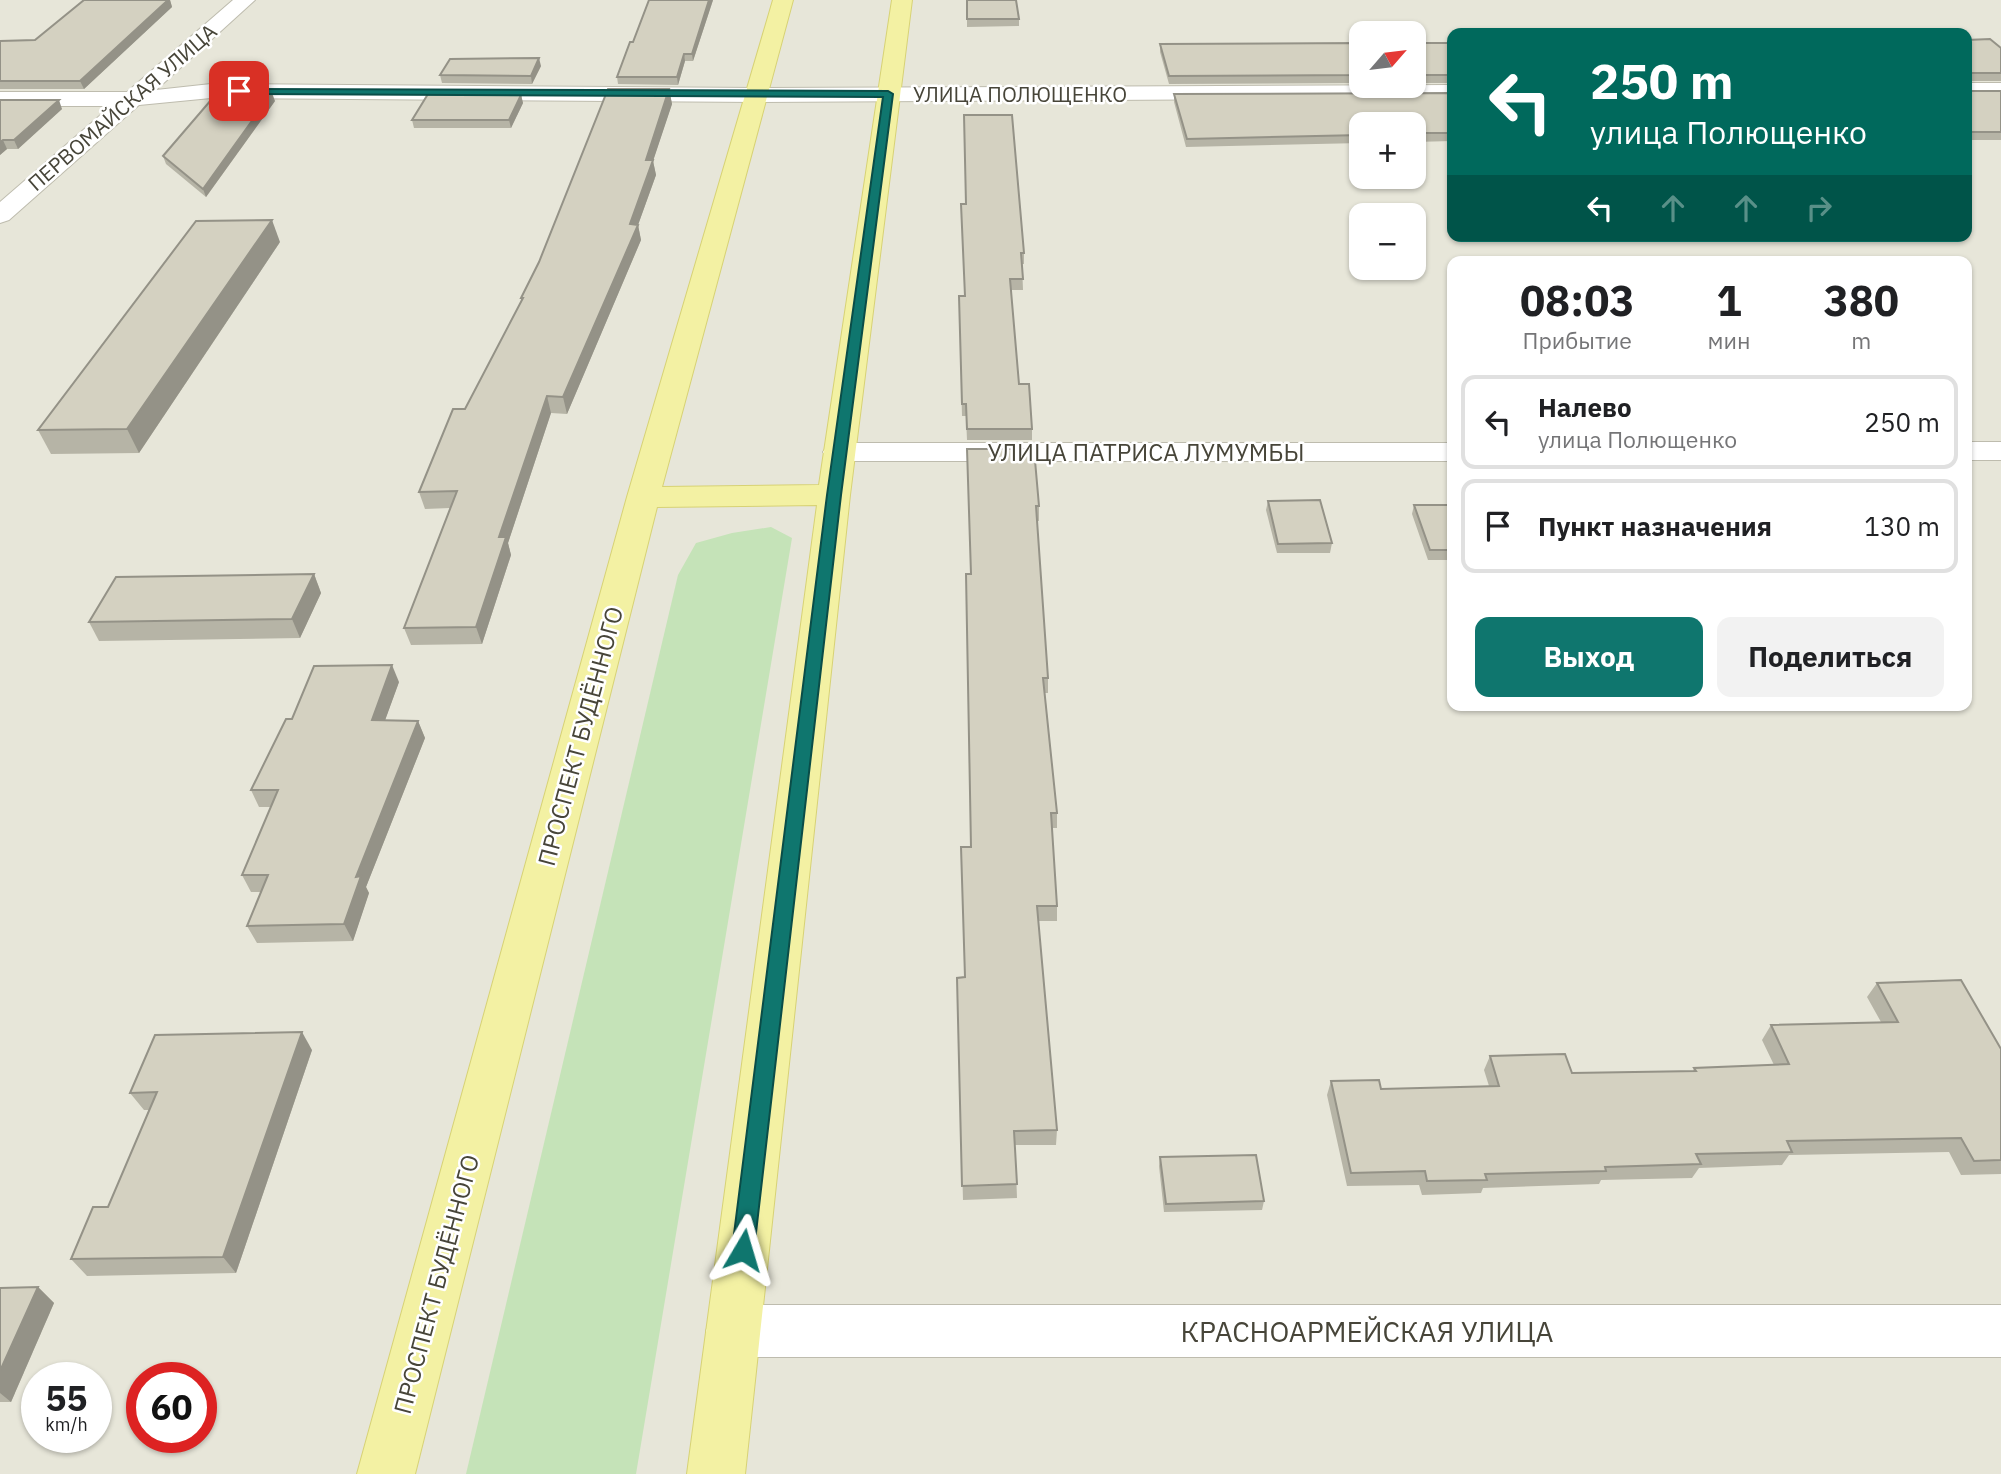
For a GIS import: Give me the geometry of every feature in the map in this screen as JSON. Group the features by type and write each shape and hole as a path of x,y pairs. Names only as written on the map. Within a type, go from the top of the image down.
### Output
{"main road":[{"name":"ПРОСПЕКТ БУДЁННОГО","path":"386,1474 643,497 783,0"},
{"path":"716,1474 839,452 902,0"},
{"path":"643,497 834,495"}],"street":[{"name":"ПЕРВОМАЙСКАЯ УЛИЦА","path":"0,215 245,0"},
{"path":"1972,90 2001,90"},
{"name":"УЛИЦА ПОЛЮЩЕНКО","path":"0,99 131,99 211,91 758,95 1447,92"},
{"path":"1972,451 2001,451"},
{"name":"УЛИЦА ПАТРИСА ЛУМУМБЫ","path":"839,452 1447,452"},
{"name":"КРАСНОАРМЕЙСКАЯ УЛИЦА","path":"733,1331 2001,1331"}],"shaded area":[{"path":"0,0 2001,0 2001,1474 0,1474"}],"green space":[{"path":"771,527 792,538 636,1474 466,1474 678,575 696,543 732,533"}],"building":[{"path":"84,0 168,0 80,81 0,81 0,41 35,40"},
{"path":"649,0 709,0 692,54 684,54 677,77 617,77 630,42 633,42"},
{"path":"967,0 1016,0 1019,19 967,19"},
{"path":"1990,39 2001,48 2001,73 1972,73 1972,40"},
{"path":"1349,43 1349,75 1169,76 1160,44"},
{"path":"1426,43 1447,43 1447,75 1426,75"},
{"path":"539,58 531,76 440,75 450,59"},
{"path":"608,89 669,89 646,160 653,160 630,224 638,225 563,397 547,396 499,537 506,537 476,627 404,628 457,491 419,492 453,409 465,409 523,298"},
{"path":"1972,91 2001,91 2001,132 1972,132"},
{"path":"217,93 272,93 203,189 163,156"},
{"path":"1349,93 1349,98 1426,98 1426,93 1447,93 1447,133 1426,133 1426,112 1349,112 1349,135 1187,139 1174,94"},
{"path":"428,94 521,95 509,120 412,120"},
{"path":"0,100 59,100 14,140 0,142"},
{"path":"964,115 1012,115 1024,253 1021,253 1023,279 1010,279 1019,384 1029,384 1032,429 967,429 966,404 962,404 959,296 965,296 961,204 966,204"},
{"path":"272,220 127,429 38,430 196,221"},
{"path":"967,449 1034,449 1048,678 1043,678 1057,813 1051,813 1057,906 1037,906 1057,1130 1014,1131 1017,1184 962,1186 957,978 965,977 961,847 971,847 966,574 971,574"},
{"path":"1320,500 1332,543 1278,544 1268,501"},
{"path":"1414,505 1447,505 1447,550 1430,550"},
{"path":"314,574 292,619 89,622 116,577"},
{"path":"392,665 372,720 418,721 356,877 361,876 344,924 247,926 268,875 242,875 278,790 251,790 286,719 292,719 314,666"},
{"path":"1961,980 2001,1049 2001,1160 1974,1161 1961,1138 1787,1141 1792,1152 1696,1154 1701,1164 1605,1167 1606,1171 1485,1174 1487,1180 1427,1181 1425,1171 1351,1173 1331,1081 1379,1080 1381,1089 1499,1086 1490,1056 1565,1054 1572,1073 1696,1071 1694,1068 1789,1064 1771,1025 1898,1022 1877,983"},
{"path":"302,1032 223,1257 71,1259 93,1207 108,1207 157,1092 130,1093 155,1035"},
{"path":"1256,1155 1264,1201 1166,1204 1160,1157"},
{"path":"38,1287 0,1371 0,1288"}],"route":[{"path":"239,91 888,94 834,495 743,1250"}]}
